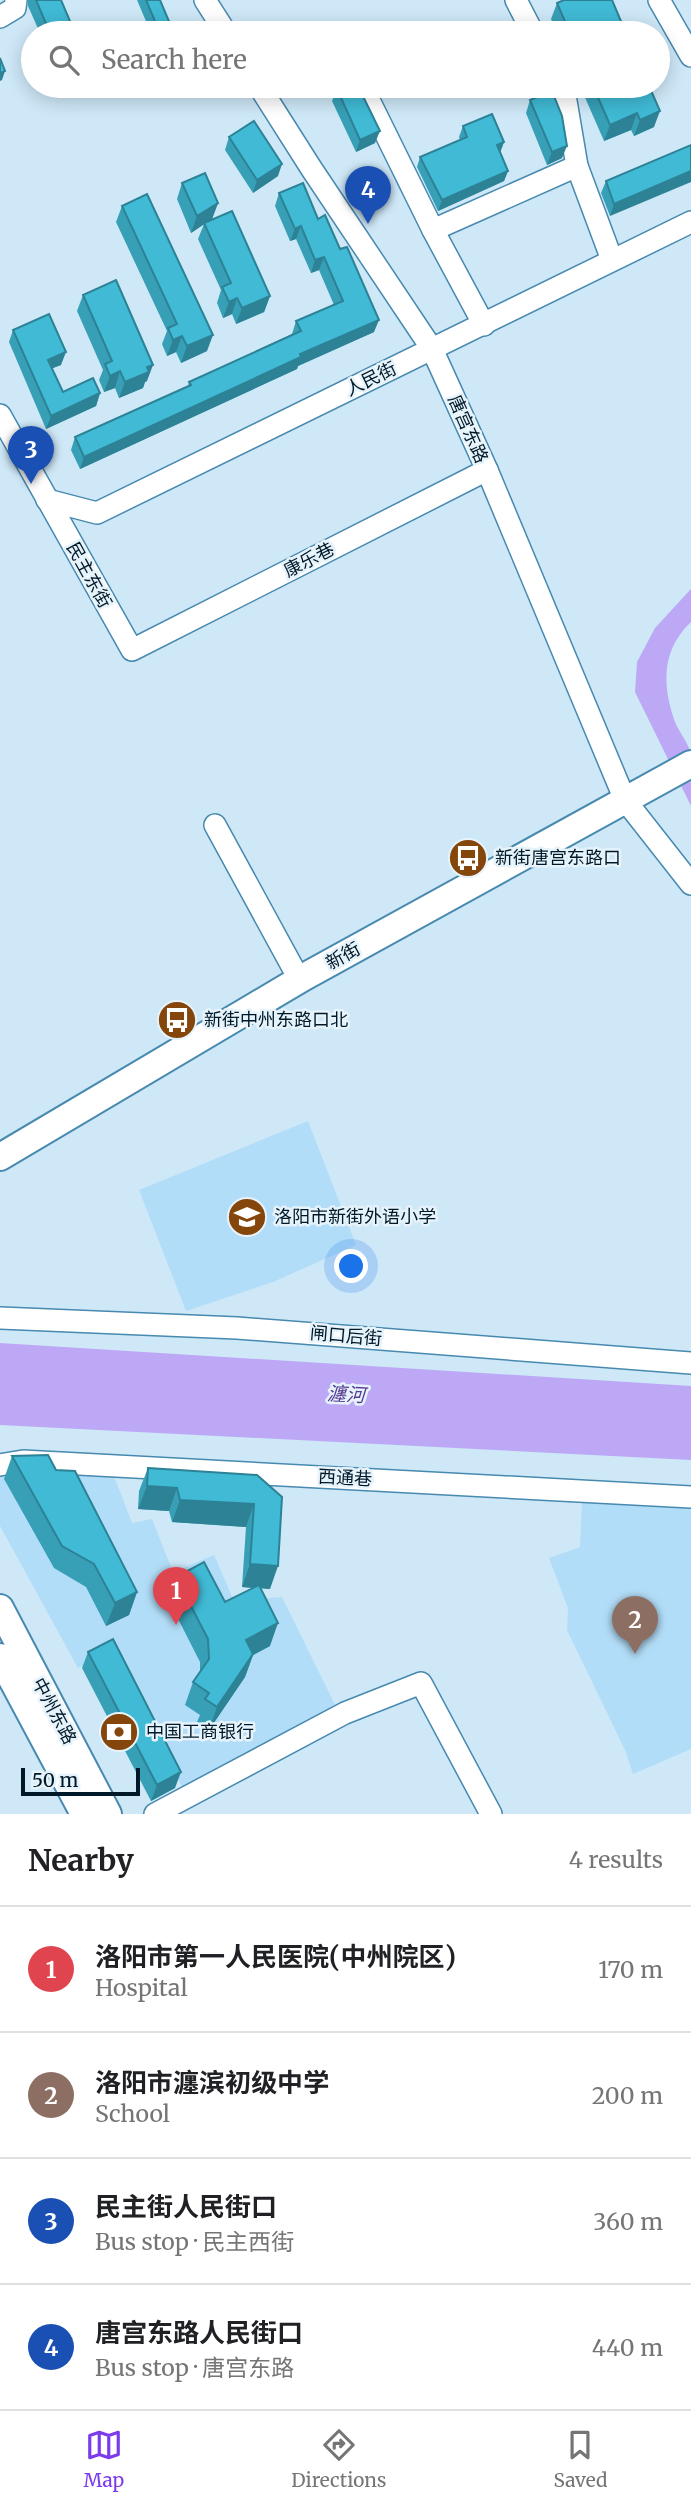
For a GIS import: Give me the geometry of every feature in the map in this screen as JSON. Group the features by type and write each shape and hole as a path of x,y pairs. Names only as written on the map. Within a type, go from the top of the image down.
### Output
{"main road":[{"name":"新街","path":"0,1139 293,968 665,770 691,746"},
{"name":"新街","path":"665,770 691,764"},
{"name":"新街","path":"0,1157 622,793"},
{"name":"中州东路","path":"0,1608 108,1814"},
{"name":"中州东路","path":"0,1657 83,1814"}],"street":[{"path":"0,18 15,8 16,0"},
{"path":"205,0 218,21"},
{"path":"516,0 527,21"},
{"path":"659,0 691,56"},
{"name":"唐宫东路","path":"266,98 310,168 432,349 487,470 622,793 691,884"},
{"path":"368,98 433,230 485,325"},
{"path":"564,98 577,166 612,260"},
{"path":"433,230 577,166"},
{"name":"人民街","path":"47,500 97,513 691,222"},
{"name":"民主东街","path":"1,418 132,650"},
{"name":"康乐巷","path":"132,650 487,470"},
{"path":"215,825 293,968"},
{"name":"闸口后街","path":"0,1318 237,1328 691,1363"},
{"name":"西通巷","path":"0,1465 23,1461 691,1497"},
{"path":"155,1814 345,1713 421,1683 491,1814"}],"shaded area":[{"name":"洛阳市新街外语小学","path":"308,1121 356,1245 273,1282 186,1311 139,1190"},
{"path":"15,1467 114,1476 132,1523 152,1519 173,1572 214,1555 234,1601 282,1597 336,1707 184,1791 115,1650 78,1668 0,1526 0,1472"},
{"path":"582,1501 691,1508 691,1749 633,1774 625,1750 567,1630 568,1608 549,1558 580,1547"}],"water":[{"path":"691,589 691,622 681,633 669,656 666,682 675,722 690,751 691,806 635,692 637,662 655,628"},
{"name":"瀍河","path":"0,1343 691,1386 691,1460 0,1425"}],"building":[{"path":"36,0 61,0 70,21 45,21"},
{"path":"146,0 160,0 169,21 155,21"},
{"path":"564,0 612,0 621,21 565,21 557,3"},
{"path":"0,58 5,71 0,73"},
{"path":"341,98 364,98 380,131 360,140"},
{"path":"555,98 562,116 567,146 552,152 530,100"},
{"path":"598,98 654,98 660,111 640,120 637,113 610,125"},
{"path":"492,114 504,142 497,145 508,171 442,200 420,157 467,137 463,126"},
{"path":"254,121 282,164 257,180 229,137"},
{"path":"691,145 691,171 614,204 606,181"},
{"path":"205,173 218,203 197,216 182,183"},
{"path":"303,183 318,219 325,215 340,249 347,247 379,320 300,354 301,357 84,457 75,437 191,385 189,382 301,331 296,321 343,301 324,257 315,260 301,226 295,229 279,193"},
{"path":"147,194 213,335 187,346 182,336 173,340 168,328 177,324 122,206"},
{"path":"232,211 270,296 242,308 237,298 229,302 222,287 231,283 204,223"},
{"path":"116,280 153,365 147,367 149,372 125,382 120,371 110,376 105,364 112,361 83,295"},
{"path":"49,314 66,352 48,360 63,392 93,378 100,393 51,416 13,330"},
{"path":"48,1455 56,1470 75,1471 137,1592 115,1603 94,1564 62,1546 12,1456"},
{"path":"148,1468 257,1475 282,1497 278,1566 250,1564 254,1504 180,1500 177,1488 147,1486"},
{"path":"204,1562 225,1602 259,1585 278,1623 246,1640 253,1654 217,1707 205,1699 209,1693 193,1682 209,1659 208,1639 176,1577"},
{"path":"113,1639 181,1772 157,1785 88,1652"}],"place":[{"name":"唐宫东路人民街口","path":"368,224"},
{"name":"民主街人民街口","path":"31,484"},
{"name":"新街唐宫东路口","path":"468,858"},
{"name":"新街中州东路口北","path":"177,1020"},
{"name":"洛阳市新街外语小学","path":"247,1217"},
{"name":"洛阳市第一人民医院(中州院区)","path":"176,1625"},
{"name":"洛阳市瀍滨初级中学","path":"635,1654"},
{"name":"中国工商银行","path":"119,1732"}]}
